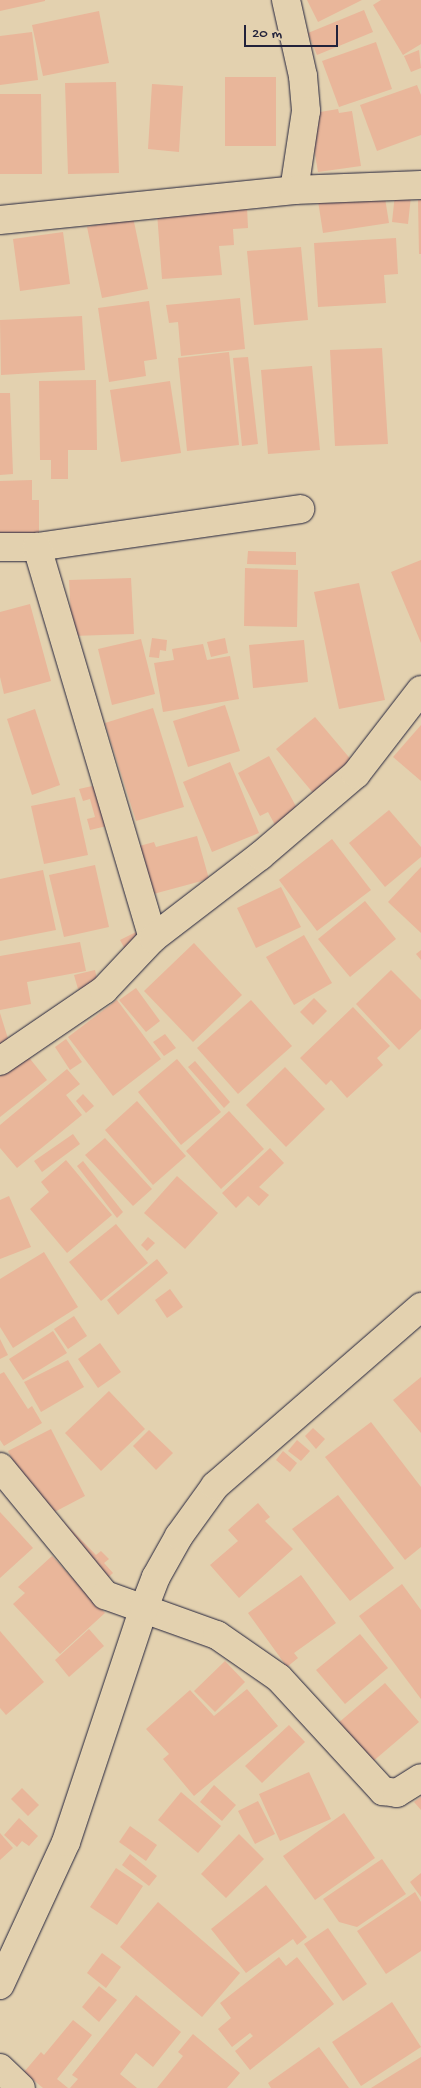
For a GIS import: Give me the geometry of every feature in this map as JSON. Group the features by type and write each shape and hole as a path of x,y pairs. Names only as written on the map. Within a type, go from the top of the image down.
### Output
{"street":[{"path":"286,0 294,26 306,112 294,190"},
{"path":"0,220 294,190 421,185"},
{"path":"0,547 37,547 300,510"},
{"path":"37,547 153,938"},
{"path":"0,1062 104,990 153,938 260,856 356,774 421,690"},
{"path":"0,1986 66,1842 144,1608 156,1578 179,1536 215,1486 421,1307"},
{"path":"0,1467 105,1595 216,1635 279,1678 383,1791 397,1793 421,1778"},
{"path":"0,2068 21,2088"}],"building":[{"path":"0,0 45,0 45,1 0,11"},
{"path":"307,0 362,0 318,22"},
{"path":"381,0 421,0 421,44 403,55 373,5"},
{"path":"364,10 373,32 317,55 308,33"},
{"path":"99,11 109,63 43,76 32,25"},
{"path":"32,32 38,80 0,85 0,36"},
{"path":"376,42 392,89 339,107 322,61"},
{"path":"419,50 421,68 411,72 404,56"},
{"path":"225,77 276,77 276,146 225,146"},
{"path":"116,82 119,173 68,174 65,83"},
{"path":"152,84 183,86 179,152 148,149"},
{"path":"417,85 421,95 421,135 377,151 360,105"},
{"path":"0,94 41,94 42,174 0,174"},
{"path":"338,109 339,113 352,111 361,166 318,172 308,114"},
{"path":"384,192 389,223 323,233 318,201"},
{"path":"395,194 411,196 408,224 392,222"},
{"path":"418,200 421,200 421,254 419,254"},
{"path":"247,207 248,228 233,229 234,245 219,246 222,275 162,279 157,213"},
{"path":"133,217 148,289 102,298 87,227"},
{"path":"63,232 70,284 20,291 13,239"},
{"path":"396,238 398,274 384,275 386,303 318,307 314,243"},
{"path":"301,247 308,320 254,325 247,251"},
{"path":"240,298 245,349 181,356 178,322 169,323 166,305"},
{"path":"149,301 157,359 144,361 146,376 109,382 98,308"},
{"path":"82,316 85,370 1,375 0,320"},
{"path":"382,348 388,444 335,446 330,350"},
{"path":"229,352 239,445 187,451 178,358"},
{"path":"248,357 258,444 242,446 233,358"},
{"path":"312,366 320,450 268,454 261,370"},
{"path":"96,380 97,450 68,450 68,479 51,479 51,460 40,460 39,381"},
{"path":"170,381 181,453 121,462 110,390"},
{"path":"0,393 10,393 13,474 0,475"},
{"path":"32,480 32,500 39,500 39,537 0,537 0,481"},
{"path":"248,551 296,552 296,565 247,564"},
{"path":"421,560 421,643 391,572"},
{"path":"245,568 298,570 297,627 244,626"},
{"path":"131,578 134,634 72,636 69,580"},
{"path":"359,583 385,700 339,709 314,592"},
{"path":"30,604 51,681 4,694 0,677 0,612"},
{"path":"152,638 167,640 166,651 160,650 159,658 149,657"},
{"path":"225,638 228,653 211,657 207,642"},
{"path":"141,639 155,694 112,705 98,649"},
{"path":"304,640 308,682 253,688 249,645"},
{"path":"203,644 207,660 230,656 239,699 163,712 154,663 174,660 172,649"},
{"path":"225,705 240,751 188,767 173,721"},
{"path":"153,708 184,807 136,821 105,723"},
{"path":"35,709 60,785 32,795 7,719"},
{"path":"315,717 353,762 314,794 276,749"},
{"path":"421,725 421,781 393,757"},
{"path":"269,756 299,812 275,825 268,812 260,816 238,773"},
{"path":"230,762 259,833 212,852 183,782"},
{"path":"101,784 111,825 90,830 87,819 95,817 90,799 83,801 79,789"},
{"path":"75,797 88,855 44,864 31,806"},
{"path":"389,810 421,847 421,857 385,887 349,843"},
{"path":"197,836 209,879 146,896 132,848 154,842 156,847"},
{"path":"332,839 371,890 317,931 279,880"},
{"path":"95,865 109,927 64,937 49,875"},
{"path":"421,867 421,933 388,902"},
{"path":"43,870 56,930 0,941 0,879"},
{"path":"281,887 301,927 256,948 237,908"},
{"path":"365,901 396,939 350,977 318,939"},
{"path":"136,932 142,944 126,951 120,940"},
{"path":"304,935 332,983 294,1005 266,957"},
{"path":"80,942 86,971 27,982 31,1004 0,1010 0,956"},
{"path":"194,943 242,995 193,1042 144,991"},
{"path":"421,950 421,960 416,954"},
{"path":"95,970 98,984 78,989 74,975"},
{"path":"391,970 421,1000 421,1029 399,1050 356,1004"},
{"path":"136,988 160,1021 146,1032 119,1000"},
{"path":"314,998 327,1011 313,1025 300,1012"},
{"path":"117,1000 161,1059 113,1096 68,1037"},
{"path":"251,1000 292,1046 238,1094 197,1048"},
{"path":"353,1007 390,1046 377,1058 383,1065 347,1098 331,1080 326,1085 300,1058"},
{"path":"0,1013 10,1045 0,1048"},
{"path":"165,1034 176,1048 164,1056 153,1042"},
{"path":"66,1039 82,1062 70,1070 55,1047"},
{"path":"27,1055 47,1080 0,1117 0,1076"},
{"path":"177,1059 221,1112 181,1145 138,1092"},
{"path":"195,1061 230,1102 224,1108 188,1067"},
{"path":"285,1067 325,1109 286,1147 246,1105"},
{"path":"67,1069 80,1084 66,1095 82,1115 17,1168 0,1148 0,1125"},
{"path":"83,1094 94,1106 86,1113 76,1101"},
{"path":"137,1101 186,1156 153,1185 105,1130"},
{"path":"229,1111 264,1149 221,1189 186,1151"},
{"path":"73,1134 80,1144 42,1172 34,1161"},
{"path":"105,1138 152,1189 133,1206 85,1155"},
{"path":"270,1148 284,1163 259,1187 269,1195 259,1206 248,1196 236,1208 222,1193"},
{"path":"66,1160 112,1215 67,1253 30,1209 49,1192 41,1182"},
{"path":"83,1161 123,1212 117,1218 77,1166"},
{"path":"177,1176 218,1213 185,1249 144,1213"},
{"path":"9,1196 31,1247 0,1259 0,1200"},
{"path":"116,1224 148,1263 101,1301 69,1262"},
{"path":"148,1237 155,1243 147,1251 141,1245"},
{"path":"44,1252 78,1307 13,1348 0,1327 0,1279"},
{"path":"157,1259 168,1273 118,1315 107,1300"},
{"path":"170,1289 183,1307 167,1318 155,1300"},
{"path":"74,1316 87,1336 68,1349 54,1329"},
{"path":"53,1331 67,1353 23,1380 9,1359"},
{"path":"0,1339 8,1355 0,1359"},
{"path":"100,1343 121,1372 98,1388 78,1359"},
{"path":"68,1360 84,1387 41,1412 24,1382"},
{"path":"4,1372 28,1409 32,1406 42,1423 4,1446 0,1440 0,1374"},
{"path":"421,1377 421,1433 393,1400"},
{"path":"109,1391 145,1429 101,1471 65,1433"},
{"path":"371,1422 421,1487 421,1547 405,1560 325,1457"},
{"path":"313,1428 325,1439 316,1449 305,1436"},
{"path":"51,1429 85,1496 43,1518 8,1451"},
{"path":"149,1430 173,1453 156,1470 133,1446"},
{"path":"297,1440 310,1451 301,1461 288,1451"},
{"path":"283,1451 297,1463 290,1472 276,1460"},
{"path":"338,1495 394,1568 350,1601 292,1529"},
{"path":"258,1503 270,1517 265,1521 293,1549 239,1598 210,1565 238,1541 228,1530"},
{"path":"0,1512 33,1548 0,1578"},
{"path":"61,1519 96,1555 101,1551 109,1559 104,1563 113,1573 103,1582 89,1568 99,1557 87,1567 51,1528"},
{"path":"52,1556 105,1613 60,1654 13,1604 25,1593 18,1587"},
{"path":"301,1575 336,1623 294,1653 298,1658 287,1667 248,1613"},
{"path":"402,1584 421,1610 421,1699 359,1616"},
{"path":"89,1629 104,1646 69,1677 55,1660"},
{"path":"0,1631 44,1682 6,1715 0,1708"},
{"path":"360,1634 388,1668 345,1704 316,1670"},
{"path":"225,1661 245,1682 215,1712 194,1691"},
{"path":"385,1683 419,1722 371,1763 337,1724"},
{"path":"247,1689 278,1726 194,1796 163,1759 169,1754 146,1729 190,1690 214,1716"},
{"path":"289,1725 305,1742 262,1783 245,1766"},
{"path":"309,1772 331,1819 280,1841 259,1794"},
{"path":"214,1785 236,1805 222,1821 200,1802"},
{"path":"22,1788 39,1805 28,1816 11,1799"},
{"path":"181,1792 221,1826 198,1853 158,1820"},
{"path":"421,1797 421,1810 414,1802"},
{"path":"258,1801 275,1834 255,1844 238,1811"},
{"path":"344,1813 375,1858 315,1900 283,1856"},
{"path":"19,1818 38,1836 29,1846 22,1841 17,1847 4,1835"},
{"path":"130,1826 157,1845 146,1861 119,1842"},
{"path":"0,1833 13,1848 0,1860"},
{"path":"239,1834 264,1859 226,1898 201,1874"},
{"path":"130,1854 157,1876 149,1886 122,1865"},
{"path":"382,1859 406,1894 357,1927 339,1922 323,1899"},
{"path":"116,1868 143,1886 117,1925 90,1907"},
{"path":"421,1873 421,1897 410,1882"},
{"path":"266,1885 307,1937 297,1945 293,1939 246,1973 211,1929"},
{"path":"415,1892 421,1902 421,1951 386,1974 357,1931"},
{"path":"158,1902 240,1973 202,2017 120,1947"},
{"path":"328,1928 367,1984 343,2001 304,1944"},
{"path":"102,1953 121,1967 106,1988 87,1973"},
{"path":"279,1957 286,1966 297,1957 334,2004 250,2070 235,2051 253,2036 250,2033 232,2047 218,2029 231,2018 220,2003"},
{"path":"99,1986 117,2000 99,2022 82,2007"},
{"path":"136,1995 181,2032 153,2067 136,2053 120,2074 137,2088 70,2088 78,2079 72,2075"},
{"path":"392,2002 421,2047 361,2086 332,2042"},
{"path":"73,2020 92,2035 57,2079 68,2088 43,2088 24,2072 41,2052 44,2055"},
{"path":"193,2034 240,2073 227,2088 157,2088 183,2056 178,2052"},
{"path":"319,2047 349,2088 271,2088 268,2083"},
{"path":"421,2057 421,2088 371,2088"}]}
